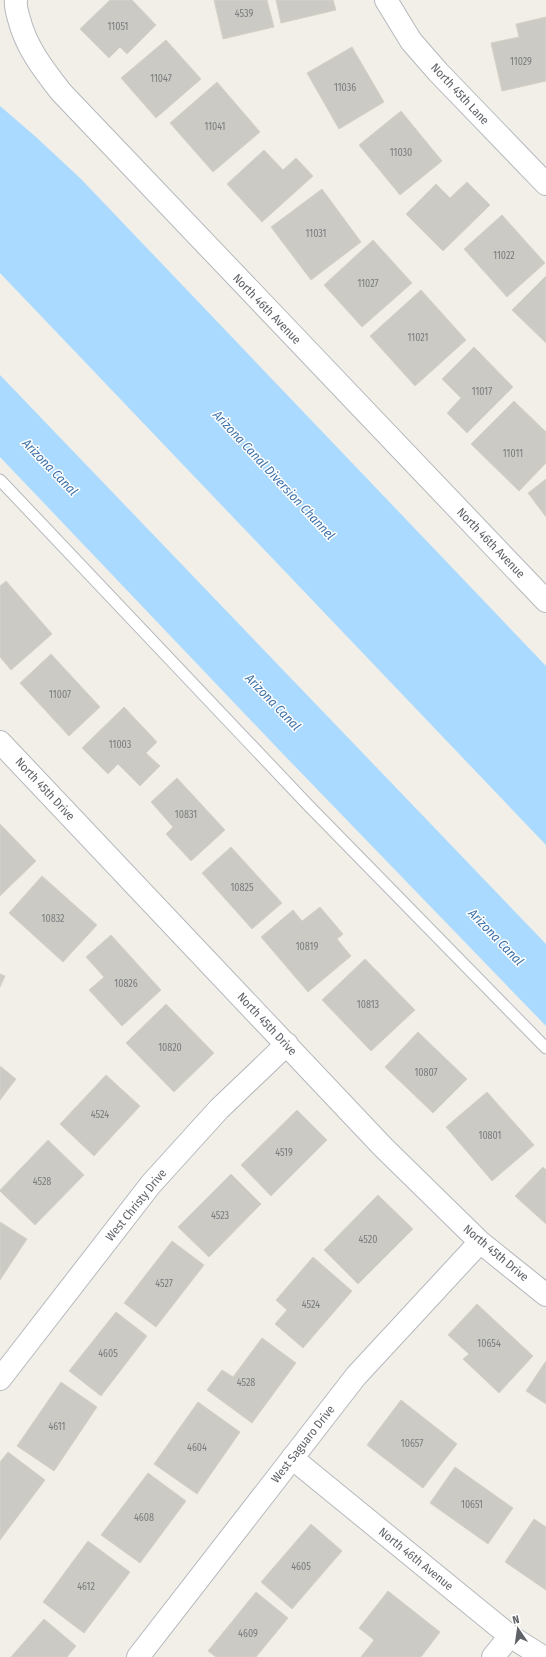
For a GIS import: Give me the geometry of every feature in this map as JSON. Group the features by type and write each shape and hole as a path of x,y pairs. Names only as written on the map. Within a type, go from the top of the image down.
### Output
{"street":[{"name":"North 46th Avenue","path":"16,0 15,5 22,32 38,63 61,92 546,601"},
{"name":"North 45th Lane","path":"386,0 411,41 438,72 545,182"},
{"name":"North 45th Drive","path":"0,742 383,1147 480,1242 546,1295"},
{"name":"West Christy Drive","path":"0,1379 151,1184 219,1109 287,1044"},
{"name":"West Saguaro Drive","path":"138,1657 356,1376 480,1242"},
{"name":"North 46th Avenue","path":"292,1458 510,1636 543,1657"},
{"path":"493,1657 510,1636"}],"lane":[{"path":"0,480 308,804 546,1048"}],"water":[{"name":"Arizona Canal Diversion Channel","path":"0,106 81,179 546,666 546,845 0,273"},
{"name":"Arizona Canal","path":"0,375 546,944 546,1026 283,754 0,457"}],"building":[{"path":"110,0 132,0 156,25 127,54 120,47 109,58 80,29"},
{"path":"214,0 267,0 274,27 223,39"},
{"path":"276,0 333,0 336,10 281,23"},
{"path":"546,17 546,81 502,91 491,43 519,37 516,24"},
{"path":"166,40 201,79 156,118 121,78"},
{"path":"352,47 384,102 339,129 307,73"},
{"path":"217,82 260,132 213,172 170,123"},
{"path":"401,111 442,161 400,195 359,145"},
{"path":"264,150 283,170 296,158 313,176 262,222 227,184"},
{"path":"467,182 490,205 443,251 406,214 436,184 450,198"},
{"path":"322,189 361,242 311,280 271,227"},
{"path":"502,215 545,263 507,297 464,249"},
{"path":"373,240 412,283 362,327 324,285"},
{"path":"546,276 546,343 512,310"},
{"path":"421,290 466,340 415,386 370,336"},
{"path":"474,347 513,387 467,433 447,413 461,398 442,379"},
{"path":"514,401 546,432 546,463 519,491 471,444"},
{"path":"546,479 546,517 528,493"},
{"path":"6,581 52,634 11,670 0,657 0,586"},
{"path":"51,654 100,707 69,736 20,683"},
{"path":"124,707 157,742 146,753 160,766 140,786 118,764 108,774 82,748"},
{"path":"177,778 225,830 191,861 166,834 173,827 151,802"},
{"path":"0,824 36,861 0,896"},
{"path":"231,847 282,903 252,929 202,873"},
{"path":"42,876 97,925 63,962 9,913"},
{"path":"320,907 343,934 337,939 351,956 308,992 261,937 293,910 302,921"},
{"path":"111,935 161,990 122,1026 89,990 104,977 86,957"},
{"path":"365,959 415,1010 371,1051 322,1000"},
{"path":"0,974 5,976 0,987"},
{"path":"166,1004 214,1053 174,1092 126,1043"},
{"path":"418,1032 467,1079 433,1113 385,1067"},
{"path":"0,1066 16,1079 0,1100"},
{"path":"106,1075 140,1106 94,1156 60,1124"},
{"path":"487,1092 534,1145 492,1181 446,1127"},
{"path":"297,1110 327,1140 271,1196 241,1165"},
{"path":"48,1140 84,1175 35,1225 0,1190"},
{"path":"543,1167 546,1170 546,1224 515,1196"},
{"path":"231,1174 261,1204 209,1257 178,1227"},
{"path":"378,1195 413,1229 358,1284 324,1250"},
{"path":"0,1222 27,1239 0,1280"},
{"path":"172,1241 204,1265 156,1327 124,1303"},
{"path":"313,1257 352,1291 303,1348 275,1324 287,1310 276,1300"},
{"path":"477,1304 533,1356 499,1393 463,1359 469,1354 448,1335"},
{"path":"116,1312 147,1336 101,1396 69,1371"},
{"path":"262,1338 296,1363 252,1423 207,1390 222,1370 233,1377"},
{"path":"546,1361 546,1404 526,1391"},
{"path":"61,1382 97,1407 54,1471 17,1446"},
{"path":"401,1400 457,1444 423,1488 367,1445"},
{"path":"198,1402 240,1432 197,1494 154,1464"},
{"path":"8,1452 45,1480 0,1540 0,1462"},
{"path":"455,1467 513,1508 488,1544 430,1503"},
{"path":"148,1473 186,1501 140,1563 101,1535"},
{"path":"534,1519 546,1527 546,1590 505,1562"},
{"path":"311,1524 342,1551 292,1609 261,1582"},
{"path":"88,1541 130,1572 84,1633 43,1602"},
{"path":"388,1591 440,1632 421,1657 361,1657 374,1640 359,1628"},
{"path":"256,1592 288,1618 256,1657 216,1657 208,1651"},
{"path":"44,1619 76,1646 67,1657 11,1657"}]}
